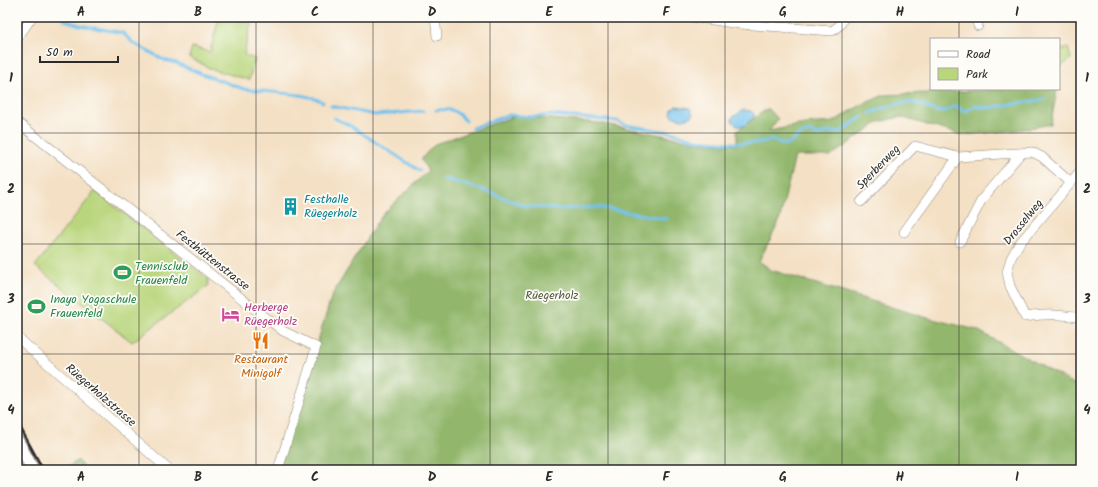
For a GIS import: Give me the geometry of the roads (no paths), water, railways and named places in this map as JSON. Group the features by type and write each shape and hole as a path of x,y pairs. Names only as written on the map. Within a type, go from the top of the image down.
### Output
{"main road":[{"path":"17,440 33,470"}],"street":[{"path":"17,39 32,17"},
{"path":"435,17 437,36"},
{"path":"692,17 740,24 832,31 840,25 844,17"},
{"name":"Festhüttenstrasse","path":"17,122 283,331 316,347 278,470"},
{"name":"Sperberweg","path":"861,202 915,146 958,157 1032,152 1042,157 1071,183"},
{"path":"960,242 982,199 1021,153"},
{"path":"904,232 958,157"},
{"name":"Drosselweg","path":"1081,171 1019,244 1011,258 1008,272 1010,286 1025,317 1047,314 1064,314 1081,318"},
{"name":"Rüegerholzstrasse","path":"17,337 169,470"}],"water":[{"path":"676,106 690,108 693,114 685,119 676,118 671,114 672,109"},
{"path":"743,110 751,111 754,114 754,117 744,126 737,126 732,121 732,118"}],"waterway":[{"path":"64,20 80,25 123,33 133,43 164,60 176,63 244,89 300,95 314,98 323,102"},
{"path":"870,113 901,103 919,104 935,111 942,112 955,106 963,111 966,111 975,106 987,108 1046,99"},
{"path":"331,106 375,115 423,111"},
{"path":"436,110 446,109 453,111 459,114 466,121"},
{"path":"472,128 509,115 534,117 552,115 617,121 625,125 670,132 697,140 730,143 754,143 773,140 787,145 801,134 812,132 816,135 820,135 827,132 840,132 862,117"},
{"path":"334,118 349,125 420,171"},
{"path":"442,178 483,190 525,206 561,209 598,207 667,219"}],"railway":[{"path":"17,422 43,470"}],"place":[{"name":"Festhalle Rüegerholz","path":"291,206"},
{"name":"Tennisclub Frauenfeld","path":"122,273"},
{"name":"Inayo Yogaschule Frauenfeld","path":"37,306"},
{"name":"Herberge Rüegerholz","path":"231,314"},
{"name":"Restaurant Minigolf","path":"261,340"}],"park label":[{"name":"Rüegerholz","path":"552,295"}]}
